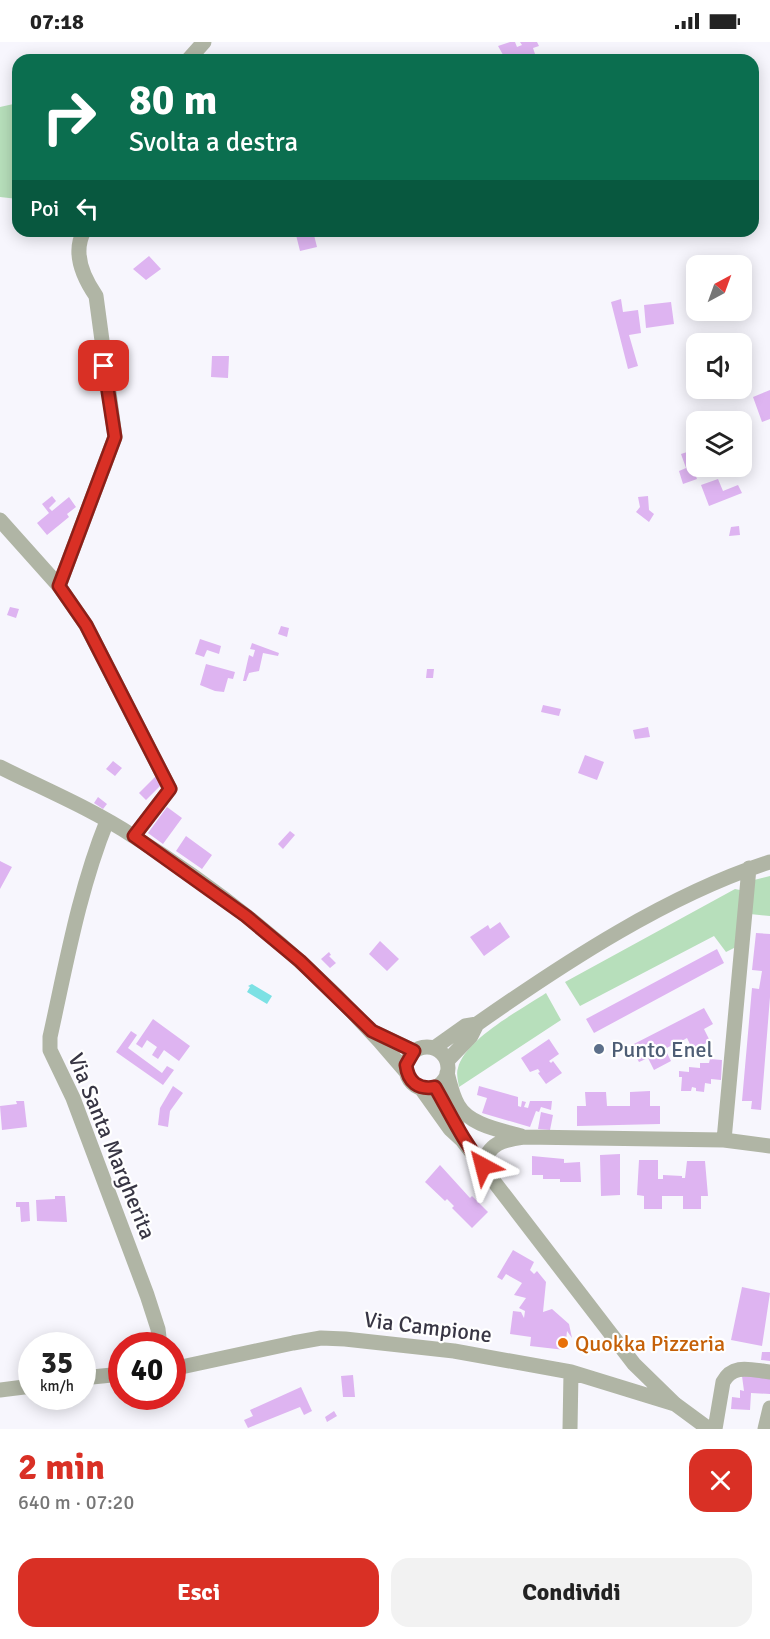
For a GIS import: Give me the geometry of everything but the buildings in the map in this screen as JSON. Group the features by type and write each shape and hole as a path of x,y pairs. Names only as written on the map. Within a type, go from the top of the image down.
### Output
{"street":[{"path":"193,54 204,42"},
{"path":"59,586 115,437 96,296 84,278 78,256 83,237"},
{"path":"0,520 59,586 86,625 170,789 134,836"},
{"path":"0,767 134,836 246,916 300,961 372,1031 414,1084 428,1087 442,1083 447,1067 471,1036 477,1024"},
{"name":"Via Santa Margherita","path":"107,822 95,850 70,947 50,1037 50,1050 73,1098 147,1295 158,1332"},
{"path":"407,1073 409,1057 414,1051 427,1047 434,1048 465,1026 477,1024 551,973 652,914 749,868 770,862"},
{"path":"724,1140 749,868"},
{"path":"372,1031 414,1051"},
{"path":"434,1048 447,1067 457,1104 464,1112 477,1122 524,1137"},
{"path":"428,1087 457,1124 462,1140 634,1364 675,1404 690,1423 709,1429"},
{"path":"483,1166 489,1149 496,1143 524,1137 724,1140 770,1146"},
{"name":"Via Campione","path":"186,1367 321,1338 454,1351 571,1372 675,1404"},
{"path":"715,1429 727,1375 738,1368 770,1372"},
{"path":"570,1429 571,1372"},
{"path":"0,1390 18,1388"},
{"path":"765,1429 770,1408"}],"green space":[{"path":"12,104 12,198 0,197 0,107"},
{"path":"770,876 770,916 750,914 754,880"},
{"path":"735,889 740,890 736,947 726,952 714,936 580,1006 565,982"},
{"path":"546,993 561,1020 459,1087 458,1068 471,1046 509,1016"}],"water":[{"path":"252,984 272,996 267,1004 247,992 250,987 248,986"}],"place":[{"name":"Punto Enel","path":"599,1049"},
{"name":"Quokka Pizzeria","path":"563,1343"}],"route":[{"path":"104,366 115,437 59,586 86,625 170,789 134,836 246,916 300,961 372,1031 414,1051 406,1065 410,1079 420,1087 435,1087 457,1124 462,1140 483,1166"}]}
